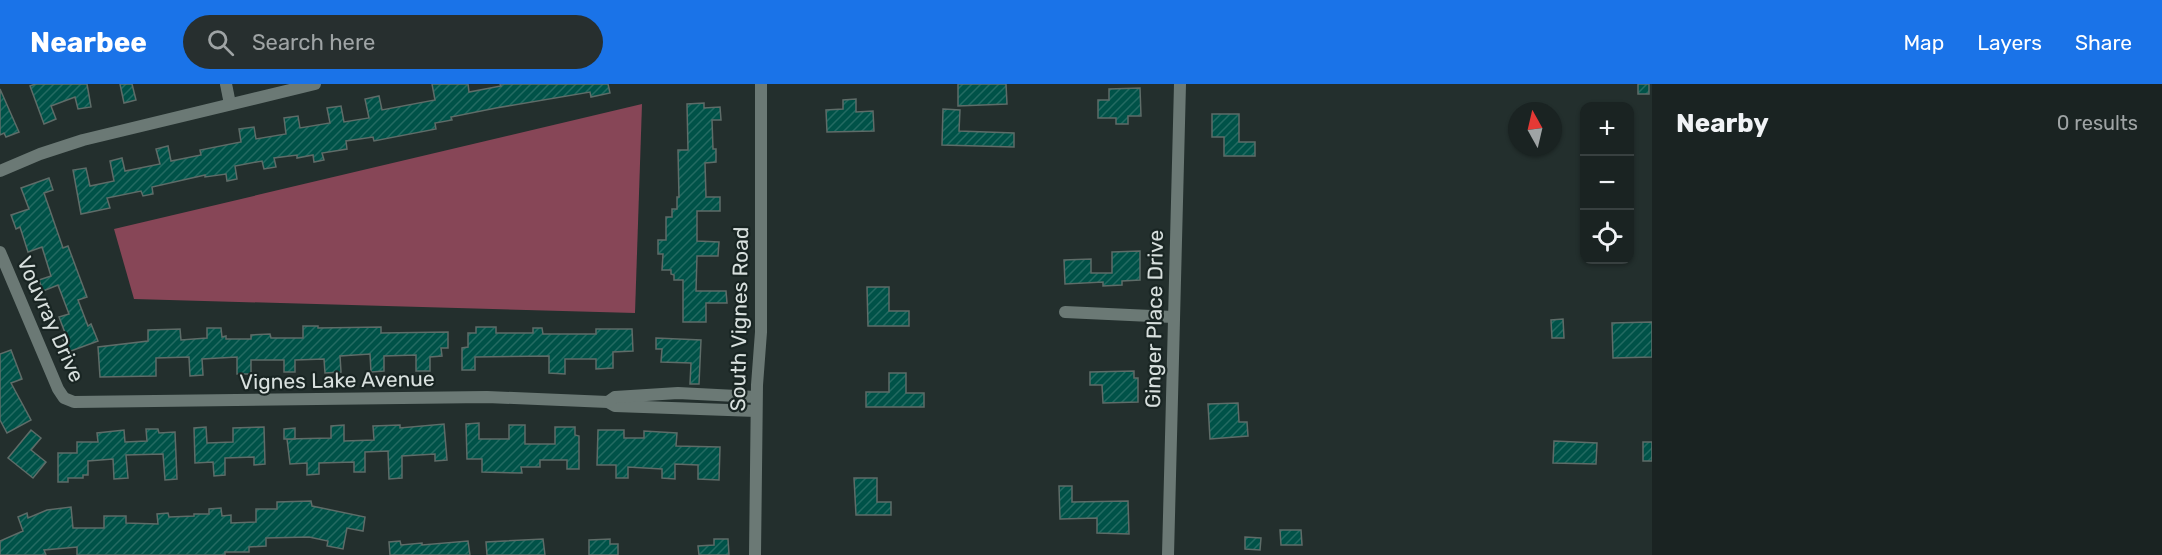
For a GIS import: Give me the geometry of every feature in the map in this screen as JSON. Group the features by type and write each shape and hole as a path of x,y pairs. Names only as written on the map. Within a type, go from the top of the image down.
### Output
{"street":[{"path":"226,84 230,104"},
{"path":"0,171 71,143 315,84"},
{"name":"South Vignes Road","path":"755,555 756,397 761,332 761,84"},
{"name":"Ginger Place Drive","path":"1168,555 1180,84"},
{"name":"Vouvray Drive","path":"0,252 58,389 67,400"},
{"path":"1065,312 1173,317"},
{"name":"Vignes Lake Avenue","path":"608,402 615,397 678,393 756,397"},
{"name":"Vignes Lake Avenue","path":"67,400 92,404 487,397 608,402 615,406 756,411"}],"shaded area":[{"path":"642,104 635,313 134,299 114,229"}],"building":[{"path":"35,84 87,84 91,107 78,109 75,97 51,106 56,119 44,124 30,86"},
{"path":"120,84 132,84 136,100 124,103"},
{"path":"432,84 468,84 469,92 501,86 500,84 608,84 610,93 591,97 590,92 496,108 451,117 452,120 435,123 436,129 374,141 373,137 346,141 347,149 322,153 324,160 314,162 313,155 297,158 297,155 274,158 276,167 264,169 262,161 235,166 237,179 227,181 226,174 205,177 205,175 152,187 153,194 143,196 141,191 107,198 110,208 81,214 73,170 86,168 90,186 114,181 110,161 122,158 125,171 160,164 156,149 168,146 171,161 201,155 200,150 241,142 239,129 254,127 256,139 286,134 284,118 298,116 300,128 330,123 327,108 341,106 344,122 369,118 365,99 379,96 382,110 435,100"},
{"path":"958,84 1006,84 1007,104 958,106"},
{"path":"1638,84 1649,84 1649,94 1638,94"},
{"path":"1140,88 1141,116 1128,116 1128,124 1116,124 1116,118 1098,118 1098,100 1109,100 1109,89"},
{"path":"0,89 19,132 6,137 4,133 0,135"},
{"path":"856,99 856,112 873,111 874,131 827,132 826,110 843,109 843,100"},
{"path":"704,103 704,108 720,107 721,120 712,120 716,162 705,163 706,197 720,197 720,211 697,211 697,241 719,242 718,256 697,256 696,291 726,291 727,303 706,303 706,322 683,322 683,280 674,280 671,270 662,270 663,254 658,254 658,240 666,240 666,217 672,217 672,209 677,209 678,150 688,150 687,104"},
{"path":"943,109 960,110 959,131 1014,133 1014,147 942,145"},
{"path":"1212,114 1239,114 1239,142 1255,142 1255,156 1224,156 1224,137 1212,137"},
{"path":"49,178 53,190 44,193 63,248 68,246 87,297 78,300 88,326 91,324 98,341 68,352 63,339 67,338 59,317 69,314 58,285 43,291 39,280 51,276 42,247 28,252 20,227 16,229 11,215 29,209 21,188"},
{"path":"1140,251 1140,280 1122,281 1122,285 1103,286 1103,282 1065,284 1064,260 1091,259 1091,273 1112,273 1112,252"},
{"path":"867,287 889,287 889,311 909,311 909,326 868,326"},
{"path":"1563,319 1564,338 1552,338 1551,320"},
{"path":"1652,322 1652,357 1613,358 1612,323"},
{"path":"303,326 318,326 318,328 381,327 381,333 448,332 448,348 441,348 442,356 430,357 430,371 416,371 416,355 384,356 384,371 371,372 370,354 340,356 341,372 325,373 324,359 295,360 295,372 284,372 284,360 251,360 251,374 237,374 237,357 202,359 203,375 190,376 189,357 156,358 156,376 100,377 98,347 148,341 148,330 180,329 181,340 207,338 207,328 221,328 222,337 226,336 226,339 251,339 251,335 270,334 271,338 303,338"},
{"path":"476,327 496,327 496,333 533,333 533,328 542,328 543,334 596,334 596,329 632,329 633,351 613,352 613,368 596,369 596,359 565,359 565,374 549,373 549,356 475,357 475,370 462,370 462,348 468,347 468,333 476,333"},
{"path":"656,338 701,340 699,384 690,384 691,363 661,362 662,349 656,349"},
{"path":"11,350 22,379 11,383 31,420 7,433 0,420 0,354"},
{"path":"1134,371 1134,378 1138,378 1138,402 1103,403 1102,385 1090,385 1090,372"},
{"path":"889,373 906,373 906,393 924,393 924,407 866,407 866,392 889,392"},
{"path":"1238,403 1239,422 1247,422 1248,436 1210,439 1208,404"},
{"path":"479,423 479,439 509,439 509,425 525,425 525,444 555,444 555,427 575,427 575,435 579,436 579,469 567,469 567,460 540,460 540,467 521,467 522,473 482,472 482,459 467,459 466,424"},
{"path":"444,424 447,460 435,461 435,454 402,456 402,478 389,479 388,451 365,452 365,472 354,472 354,462 319,463 319,474 307,475 307,463 290,464 287,439 331,438 331,426 344,425 344,441 374,440 373,426 400,425 400,428"},
{"path":"206,427 207,443 233,442 233,428 264,427 265,464 254,465 254,457 225,458 225,475 214,476 213,462 195,463 194,428"},
{"path":"295,428 295,439 284,439 284,429"},
{"path":"146,429 158,429 159,433 175,432 177,479 165,480 163,454 126,455 128,478 114,479 113,459 88,461 88,475 83,475 83,478 68,478 68,482 58,482 58,453 77,453 77,442 98,442 97,433 124,430 125,442 147,441"},
{"path":"31,430 41,438 31,450 46,462 33,478 8,458"},
{"path":"598,430 624,430 624,438 644,438 644,431 677,433 676,446 720,447 719,480 698,479 698,465 675,464 675,479 662,478 662,469 628,467 628,478 616,478 616,465 597,465"},
{"path":"1554,441 1597,443 1596,464 1553,463"},
{"path":"1643,442 1652,442 1652,461 1643,461"},
{"path":"854,478 877,478 877,502 891,502 891,515 856,515"},
{"path":"1059,486 1072,486 1072,502 1128,501 1129,534 1097,533 1097,518 1060,519"},
{"path":"311,501 312,506 365,517 363,531 347,528 343,549 327,546 328,541 309,537 266,538 266,546 249,547 249,552 225,552 225,555 77,555 77,547 44,550 46,555 0,555 0,541 23,531 18,517 27,513 28,518 47,510 71,507 73,528 104,528 104,516 126,516 126,523 158,524 157,514 168,513 169,517 194,516 194,514 209,514 209,509 221,508 222,516 231,515 231,523 256,522 256,509 277,509 277,502"},
{"path":"1280,530 1301,530 1302,545 1281,545"},
{"path":"1245,537 1261,538 1260,550 1245,549"},
{"path":"543,539 545,555 487,555 486,542"},
{"path":"610,539 610,544 618,544 618,555 589,555 589,540"},
{"path":"714,539 728,539 729,555 699,555 698,546 714,545"},
{"path":"400,541 401,545 422,543 422,545 468,541 470,555 390,555 389,542"}]}
